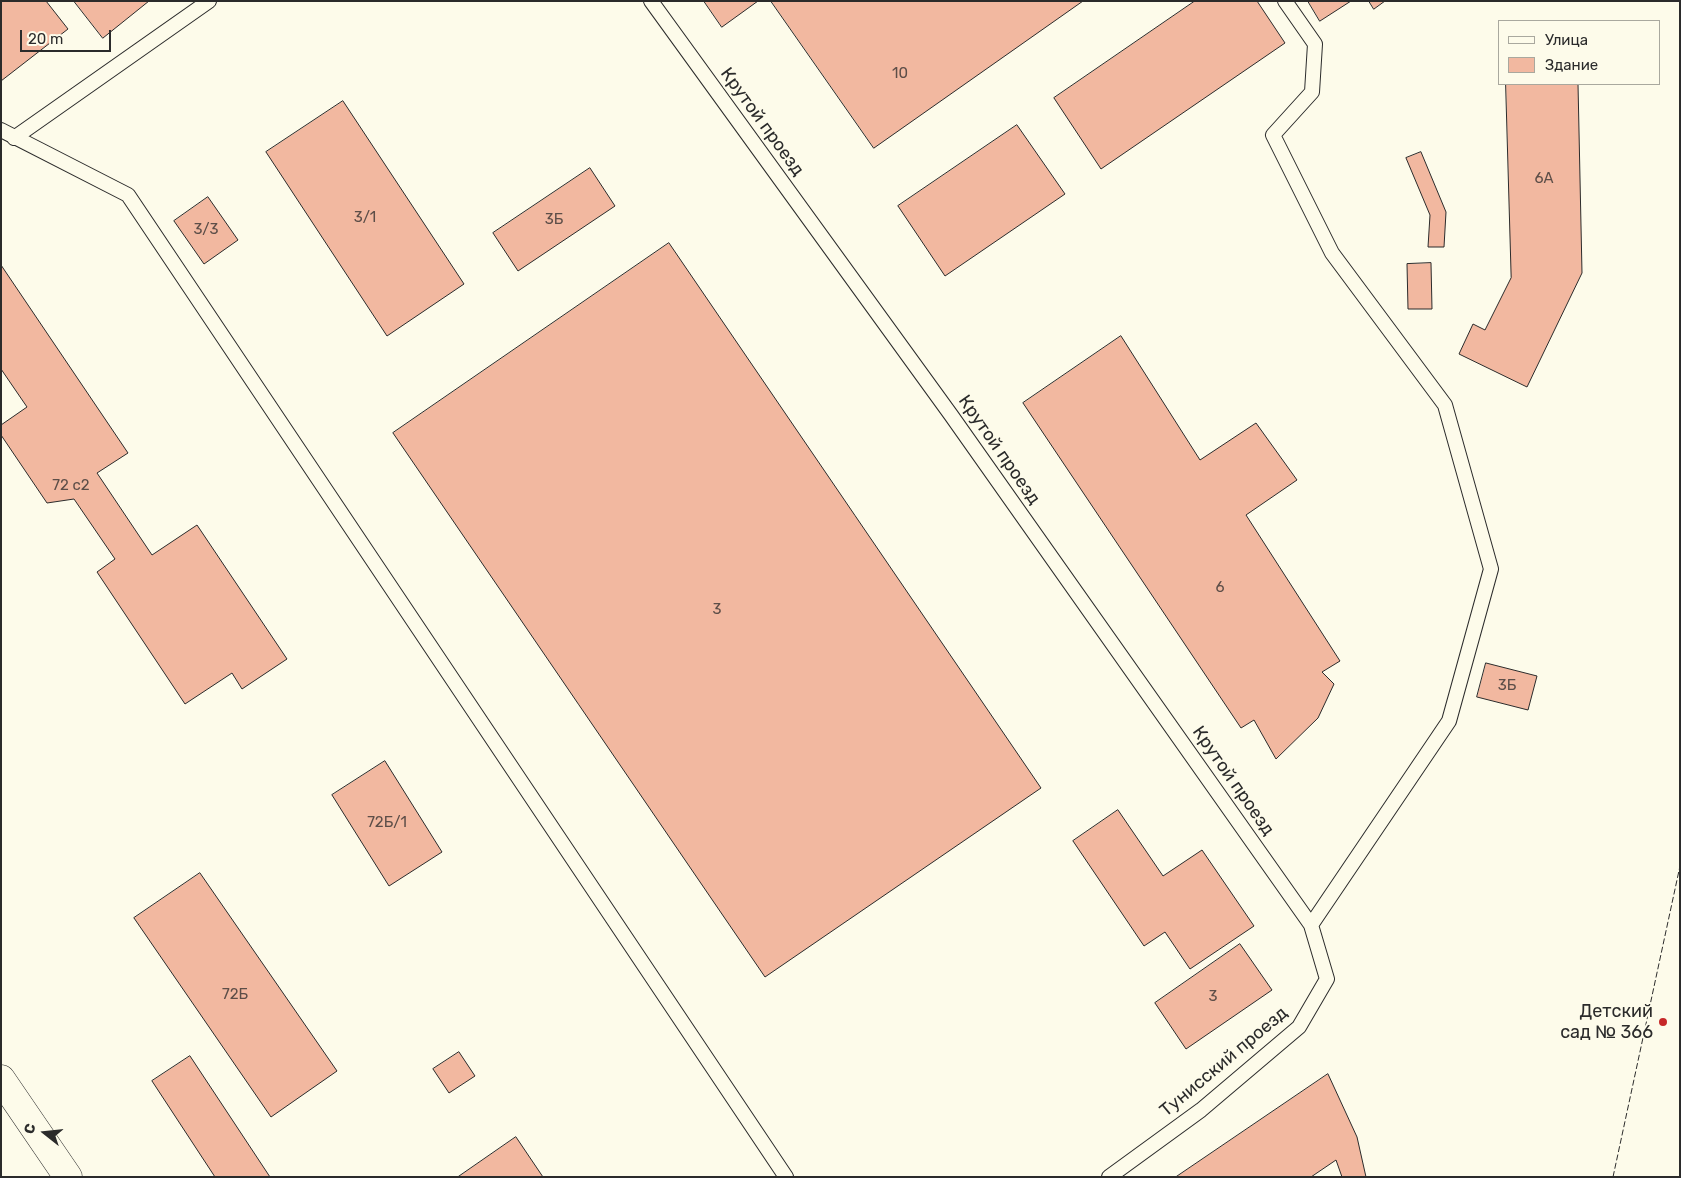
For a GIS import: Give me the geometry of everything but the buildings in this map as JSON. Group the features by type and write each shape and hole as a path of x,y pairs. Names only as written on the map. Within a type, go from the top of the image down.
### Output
{"main road":[{"path":"1,1079 68,1177"}],"lane":[{"path":"14,138 209,1"},
{"name":"Крутой проезд","path":"651,1 951,415 1311,924"},
{"path":"1285,1 1315,44 1312,92 1273,135 1332,253 1445,405 1491,570 1449,721 1311,924"},
{"path":"1,130 128,195 786,1177"},
{"name":"Тунисский проезд","path":"1109,1177 1201,1110 1299,1027 1327,979 1311,924"}],"fence":[{"path":"1613,1177 1680,866"}],"place":[{"name":"Детский сад № 366","path":"1663,1022"}]}
